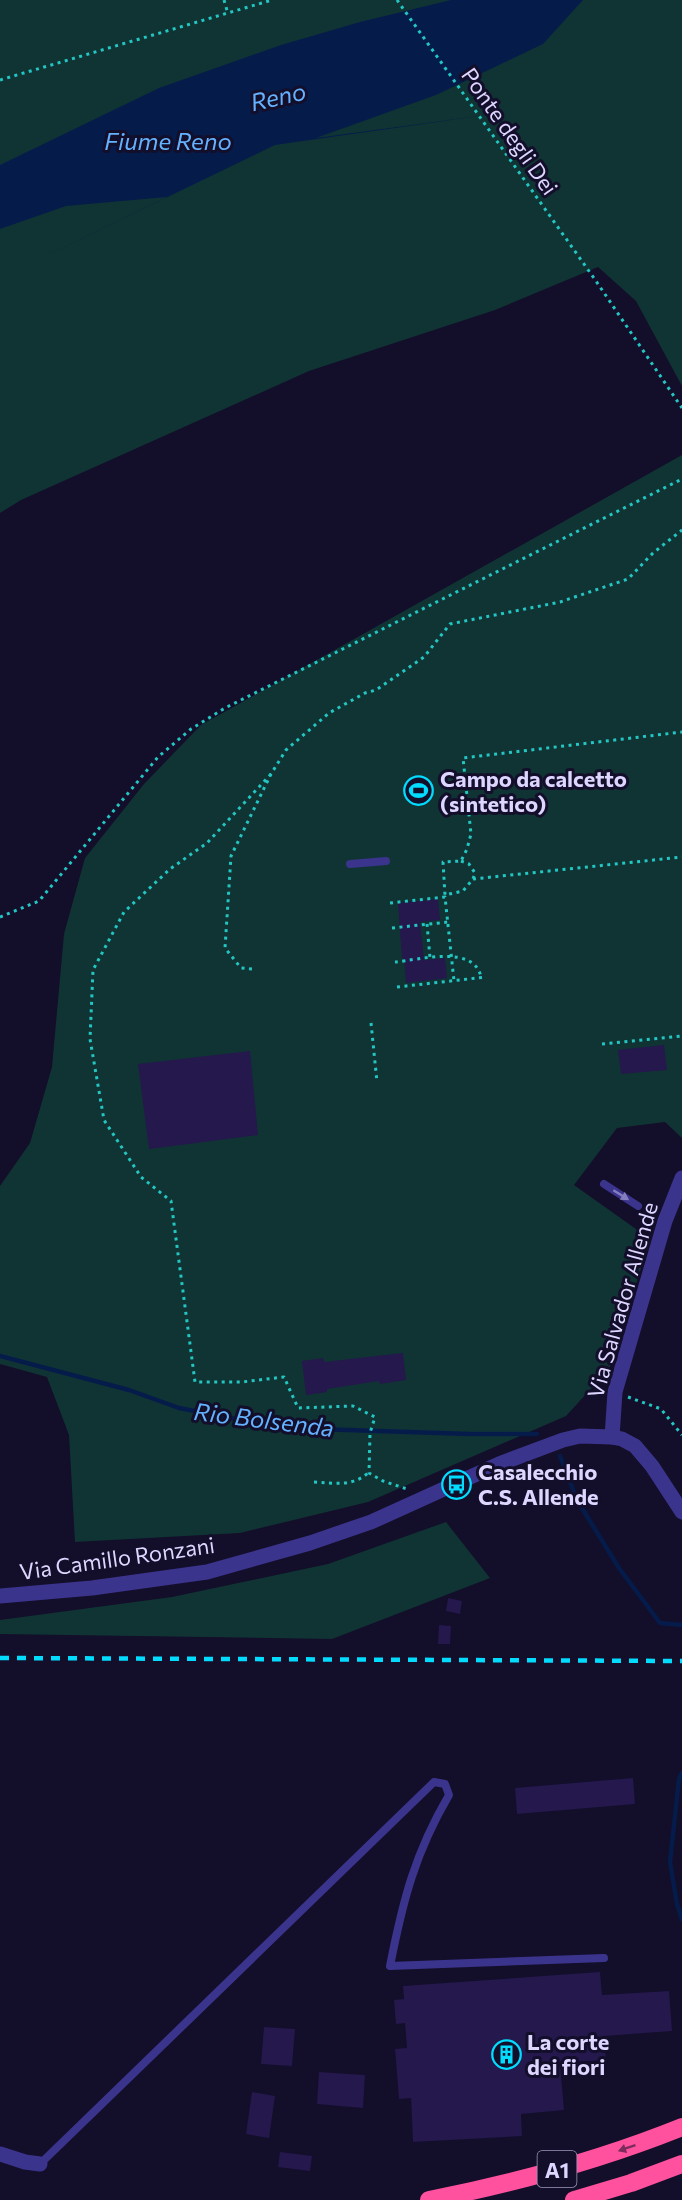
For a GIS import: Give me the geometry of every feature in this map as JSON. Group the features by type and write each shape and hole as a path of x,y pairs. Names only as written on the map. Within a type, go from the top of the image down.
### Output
{"highway":[{"name":"A1","path":"429,2200 485,2189 597,2158 682,2127"},
{"name":"A1","path":"574,2200 631,2183 682,2164"}],"street":[{"name":"Via Salvador Allende","path":"612,1437 615,1392 665,1221 682,1178"},
{"name":"Via Camillo Ronzani","path":"0,1596 92,1588 207,1572 310,1544 370,1522 499,1464 563,1440 593,1436 612,1437"},
{"path":"612,1437 635,1446 652,1466 682,1512"},
{"path":"0,2154 40,2164"}],"lane":[{"path":"350,864 386,861"},
{"path":"604,1184 638,1206"},
{"path":"40,2164 434,1782 445,1784 449,1795 425,1839 409,1882 390,1966 604,1958"}],"path":[{"path":"224,0 228,14"},
{"path":"0,80 272,0"},
{"name":"Ponte degli Dei","path":"397,0 596,280 682,408"},
{"path":"0,916 39,902 158,757 191,729 225,708 682,479"},
{"path":"252,969 241,968 225,948 231,856 271,774 286,750 329,713 365,693 376,690 424,657 450,624 560,602 628,579 653,553 682,531"},
{"path":"461,861 471,834 463,758 682,732"},
{"path":"271,774 207,843 170,869 124,912 93,970 90,1039 104,1120 141,1177 171,1201 195,1382 242,1382 284,1377 298,1408 353,1406 375,1417 370,1433 369,1473 359,1481 346,1484 314,1482"},
{"path":"473,879 682,857"},
{"path":"390,903 445,896 464,891 475,873 469,864 461,861 443,862 445,896 454,981"},
{"path":"392,928 448,922"},
{"path":"426,924 430,958"},
{"path":"395,962 451,956 473,964 480,971 481,977"},
{"path":"397,987 486,977"},
{"path":"371,1023 377,1082"},
{"path":"602,1044 682,1036"},
{"path":"615,1392 661,1409 682,1435"},
{"path":"369,1473 382,1481 428,1497"}],"green space":[{"path":"0,0 682,0 682,386 636,301 598,267 495,310 309,371 21,500 0,513"},
{"path":"682,455 682,1138 665,1122 617,1128 574,1185 650,1239 610,1368 566,1416 368,1502 240,1533 75,1542 69,1435 47,1377 0,1364 0,1186 30,1143 52,1067 64,934 85,858 144,784 201,725"},
{"path":"446,1522 490,1578 332,1639 0,1634 0,1620 172,1597 328,1564"}],"water":[{"name":"Fiume Reno","path":"451,0 583,0 543,44 436,95 316,138 493,114 275,145 0,278 167,197 66,206 0,229 0,165 159,88 281,45 360,22"}],"building":[{"path":"438,899 440,920 420,922 424,960 445,958 447,978 406,983 398,903"},
{"path":"664,1045 667,1070 621,1074 618,1050"},
{"path":"250,1051 258,1135 149,1149 138,1064"},
{"path":"403,1353 406,1380 380,1384 379,1381 327,1389 327,1392 306,1395 302,1361 323,1358 324,1362"},
{"path":"448,1598 462,1601 460,1614 446,1611"},
{"path":"439,1625 451,1626 450,1644 438,1644"},
{"path":"633,1778 635,1804 517,1814 515,1788"},
{"name":"La corte dei fiori","path":"600,1972 602,1995 669,1991 672,2031 604,2036 606,2060 560,2063 564,2110 521,2114 522,2136 413,2142 411,2098 399,2099 395,2049 407,2048 405,2023 396,2024 394,2000 404,1999 403,1986"},
{"path":"264,2027 295,2029 292,2066 261,2064"},
{"path":"319,2072 365,2075 363,2108 317,2104"},
{"path":"252,2092 275,2096 269,2138 246,2134"},
{"path":"280,2152 312,2156 310,2171 278,2167"}],"waterway":[{"name":"Rio Bolsenda","path":"0,1356 129,1390 179,1408 247,1421 316,1429 537,1434"},
{"name":"Rio Bolsenda","path":"560,1456 577,1500 619,1568 660,1623 682,1625"},
{"name":"Rio Bolsenda","path":"682,1773 679,1779 670,1862 677,1904 682,1919"}],"railway":[{"path":"0,1658 682,1661"}],"place":[{"name":"Campo da calcetto (sintetico)","path":"419,791"},
{"name":"Casalecchio C.S. Allende","path":"457,1484"},
{"name":"La corte dei fiori","path":"506,2054"}],"water label":[{"name":"Reno","path":"278,96"}]}
